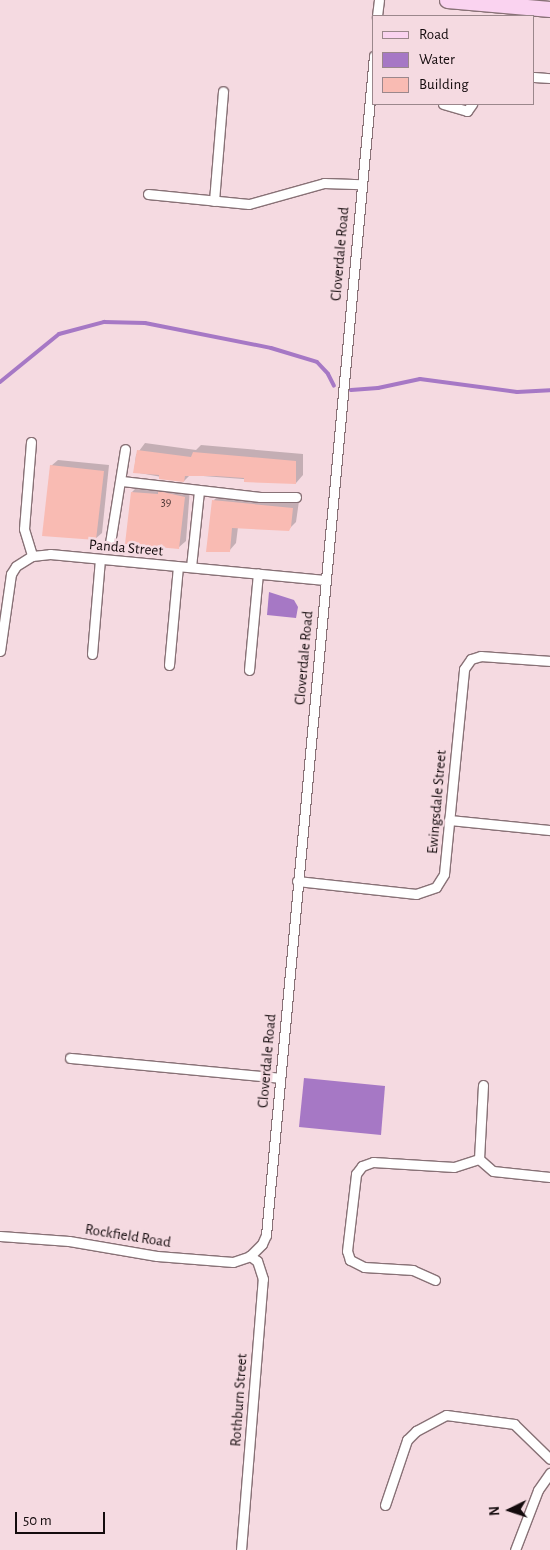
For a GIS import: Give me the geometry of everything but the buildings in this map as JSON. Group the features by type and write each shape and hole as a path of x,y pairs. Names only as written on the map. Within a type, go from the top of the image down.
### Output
{"main road":[{"path":"447,0 550,10"}],"street":[{"path":"377,15 379,0"},
{"path":"535,77 550,78"},
{"path":"214,200 224,91"},
{"name":"Cloverdale Road","path":"250,1256 262,1244 268,1224 297,881 361,184 372,97"},
{"path":"446,105 467,111 471,105"},
{"path":"148,194 249,204 324,183 361,184"},
{"path":"1,648 10,574 16,566 32,556 24,529 31,442"},
{"path":"110,542 118,489 122,481 125,449"},
{"path":"122,481 199,491 296,497"},
{"path":"191,567 199,491"},
{"name":"Panda Street","path":"32,556 100,559 325,580"},
{"path":"92,654 100,559"},
{"path":"169,665 178,566"},
{"path":"249,670 258,573"},
{"name":"Ewingsdale Street","path":"297,881 425,893 436,887 444,874 462,677 467,663 481,656 550,661"},
{"path":"449,820 550,830"},
{"path":"70,1058 280,1078"},
{"path":"479,1159 483,1085"},
{"path":"479,1159 493,1170 550,1177"},
{"path":"435,1280 413,1270 364,1267 350,1260 347,1251 356,1174 362,1166 373,1162 454,1167 479,1159"},
{"name":"Rockfield Road","path":"0,1236 69,1241 157,1256 233,1262 250,1256"},
{"name":"Rothburn Street","path":"242,1550 263,1279 257,1261 250,1256"},
{"path":"385,1505 407,1440 416,1431 446,1415 514,1424 550,1459"},
{"path":"515,1550 534,1499 550,1473"}],"water":[{"path":"269,592 294,600 298,607 296,618 267,615"},
{"path":"304,1078 385,1086 381,1135 299,1127"}],"waterway":[{"path":"0,382 59,334 104,322 145,323 271,348 317,362 328,374 334,386"},
{"path":"351,390 378,388 420,379 517,392 550,390"}]}
